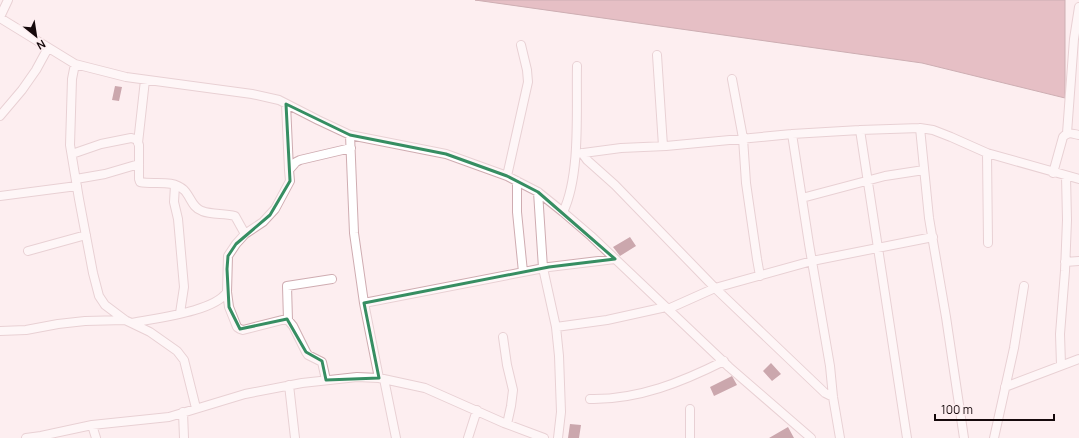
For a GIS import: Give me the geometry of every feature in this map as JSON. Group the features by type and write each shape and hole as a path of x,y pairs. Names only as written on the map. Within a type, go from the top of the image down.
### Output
{"street":[{"path":"8,0 0,18 75,64 126,77 252,94 279,100 350,135 446,154 507,176 538,192 563,212 724,361 811,438"},
{"path":"1067,134 1074,39 1079,8"},
{"path":"507,176 528,82 527,70 521,45"},
{"path":"0,116 22,90 36,70 48,48"},
{"path":"657,55 663,146"},
{"path":"75,64 72,79 70,145 76,183 99,296 105,305 128,322 150,332 177,351 184,360 196,408"},
{"path":"563,212 569,200 578,153 577,66"},
{"path":"732,79 743,138 746,183 760,276"},
{"path":"145,80 138,143 138,179 140,182 166,183 175,185 185,192 198,210 208,213 235,216 245,234"},
{"path":"286,104 290,181 275,209 263,222 245,234 228,256 227,292 229,307 235,323 240,329 247,329 282,320 288,320"},
{"path":"578,153 792,134 920,128 933,130 951,136 987,153 1079,180"},
{"path":"920,128 933,237 964,438"},
{"path":"860,130 907,438"},
{"path":"792,134 830,366 840,438"},
{"path":"1053,173 1063,136 1067,134 1079,135"},
{"path":"350,135 354,233 364,303 396,438"},
{"path":"72,154 101,144 124,139 135,139 138,143"},
{"path":"289,170 296,162 300,160 351,148"},
{"path":"578,153 616,185 715,288 825,393 833,396"},
{"path":"987,153 988,243"},
{"path":"0,196 76,183 139,164"},
{"path":"802,198 885,176 924,170"},
{"path":"1061,365 1060,334 1067,220 1066,176"},
{"path":"517,181 517,212 523,272"},
{"path":"175,185 174,202 178,219 184,287 180,313"},
{"path":"538,192 543,268 556,327 559,356 561,412 558,438"},
{"path":"28,251 86,235"},
{"path":"556,327 607,320 667,308 715,288 812,261 933,237"},
{"path":"364,303 543,268 615,259"},
{"path":"1065,262 1079,261"},
{"path":"326,380 322,362 308,355 293,326 288,320 287,286 290,284 332,279"},
{"path":"994,438 1014,348 1024,286"},
{"path":"0,331 26,330 85,321 128,322 207,307 223,298 227,292"},
{"path":"503,337 508,372 513,390 507,424"},
{"path":"1005,387 1079,359"},
{"path":"590,399 615,399 667,386 724,361"},
{"path":"26,438 48,436 92,425 168,417 245,394 289,385 357,377 382,378 425,388 530,435 544,438"},
{"path":"289,385 295,438"},
{"path":"690,409 690,438"},
{"path":"468,438 477,410"},
{"path":"183,412 184,438"},
{"path":"92,425 96,438"}],"highlighted area":[{"path":"286,104 350,135 446,154 507,176 538,192 615,259 549,267 364,303 379,378 326,380 322,361 306,352 287,319 240,329 229,307 227,269 228,256 236,244 270,215 290,181"}],"shaded area":[{"path":"475,0 1065,0 1065,98 922,63"}],"building":[{"path":"115,86 122,87 119,101 112,100"},
{"path":"630,237 636,246 620,256 613,247"},
{"path":"771,363 781,374 772,381 763,371"},
{"path":"732,376 737,385 714,396 710,387"},
{"path":"570,424 581,425 579,438 568,438"},
{"path":"788,427 794,438 769,438"}]}
